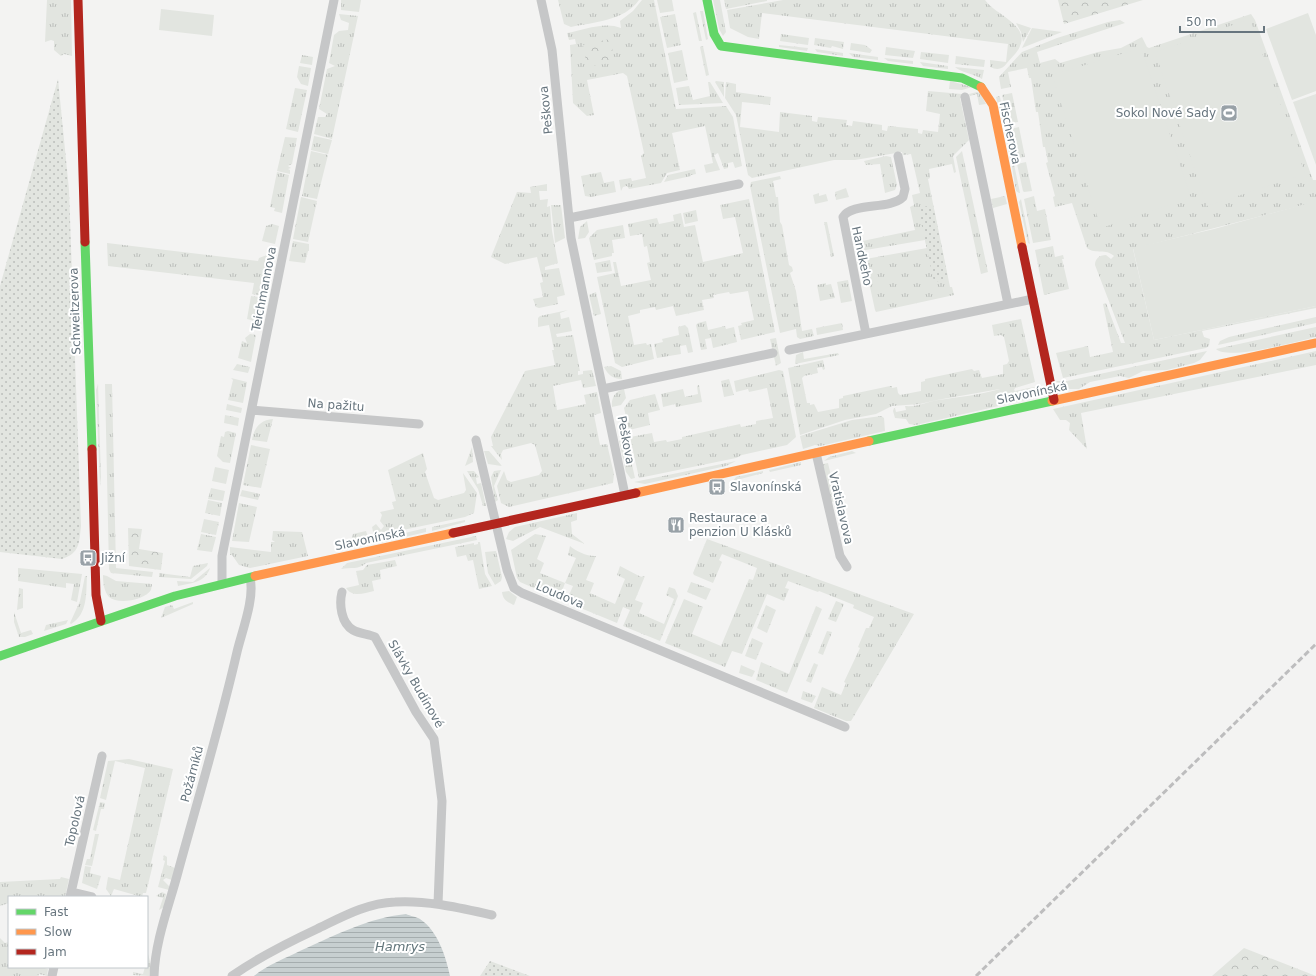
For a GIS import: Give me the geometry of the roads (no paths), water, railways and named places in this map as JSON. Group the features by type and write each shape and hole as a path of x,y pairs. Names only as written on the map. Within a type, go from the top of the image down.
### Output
{"main road":[{"name":"Schweitzerova","path":"78,0 96,587 101,621"},
{"name":"Fischerova","path":"707,0 714,34 721,46 962,78 980,85 990,96 1054,400"},
{"name":"Slavonínská","path":"250,578 1316,343"},
{"path":"0,656 175,596 250,578"}],"street":[{"name":"Teichmannova","path":"222,584 222,556 334,0"},
{"name":"Peškova","path":"541,0 552,50 571,238 625,495"},
{"path":"965,97 1008,304"},
{"name":"Handkeho","path":"866,334 843,217 849,211 896,202 903,197 905,189 898,156"},
{"path":"569,218 739,184"},
{"path":"790,350 1033,299"},
{"path":"603,389 773,353"},
{"name":"Na pažitu","path":"252,410 419,424"},
{"path":"476,440 495,524"},
{"name":"Vratislavova","path":"816,453 840,556 847,567"},
{"name":"Loudova","path":"495,524 507,570 514,588 522,593 845,727"},
{"name":"Požárníků","path":"154,976 157,954 166,915 233,671 248,605 251,586 250,578"},
{"name":"Slávky Budínové","path":"342,592 341,608 346,623 353,630 375,637 416,712 434,739 442,801 438,904"},
{"name":"Topolová","path":"85,896 70,894 102,756"},
{"path":"232,976 260,956 360,909 393,902 438,904 492,915"}],"water":[{"name":"Hamrys","path":"406,914 420,919 432,930 440,945 450,976 254,976 277,962 352,928 378,919"}],"railway":[{"path":"976,976 1316,644"}],"place":[{"name":"Sokol Nové Sady","path":"1229,113"},
{"name":"Slavonínská","path":"717,487"},
{"name":"Restaurace a penzion U Klásků","path":"676,525"},
{"name":"Jižní","path":"88,558"}]}
